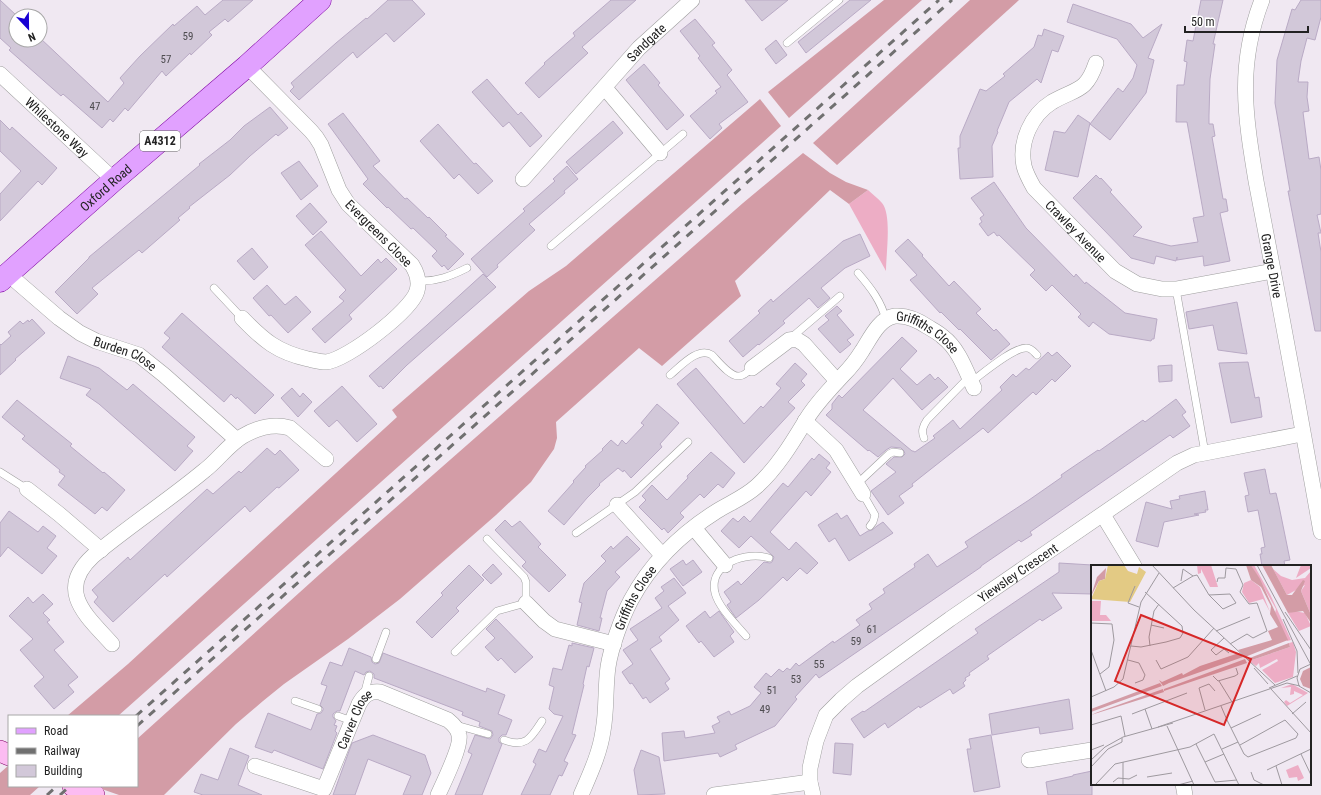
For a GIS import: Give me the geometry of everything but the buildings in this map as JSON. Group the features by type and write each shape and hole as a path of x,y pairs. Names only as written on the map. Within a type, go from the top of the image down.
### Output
{"main road":[{"name":"Oxford Road","path":"4,277 114,180 248,66 320,0"}],"street":[{"name":"Sandgate","path":"523,179 639,48 692,0"},
{"name":"Grange Drive","path":"1262,0 1253,28 1246,59 1245,100 1249,141 1321,532"},
{"name":"Crawley Avenue","path":"1096,63 1089,81 1083,86 1052,102 1036,116 1028,130 1023,153 1024,165 1028,178 1039,194 1115,271 1137,284 1162,289 1176,289 1273,271"},
{"name":"Evergreens Close","path":"242,318 270,344 301,357 325,362 336,359 353,351 365,343 397,316 412,301 417,291 418,282 412,265 348,204 340,190 321,146 311,130 248,66"},
{"name":"Whilestone Way","path":"0,74 114,180"},
{"path":"605,88 660,153"},
{"name":"Burden Close","path":"4,277 80,334 96,341 139,355 164,375 237,440"},
{"name":"Griffiths Close","path":"581,795 598,754 603,732 608,666 614,644 631,600 662,556 694,528 717,511 757,486 785,453 805,421 825,394 855,360 876,329 886,320 894,316 908,316 919,321 943,336 958,354 971,382"},
{"path":"752,368 789,340 796,339 804,344 837,381"},
{"path":"805,421 836,450 860,489"},
{"path":"112,644 82,611 75,592 77,579 80,572 86,563 101,550 205,470 237,440 251,432 272,426 284,426 290,428 326,459"},
{"name":"Yiewsley Crescent","path":"811,788 810,768 816,741 826,715 857,686 950,619 1177,463 1194,455 1205,452 1302,434"},
{"path":"27,490 59,514 101,550"},
{"name":"Griffiths Close","path":"617,505 662,556"},
{"path":"1103,515 1133,565"},
{"path":"694,528 725,565"},
{"name":"Griffiths Close","path":"526,602 544,622 555,629 614,644"},
{"name":"Carver Close","path":"255,766 323,792 345,718 359,704 364,696 374,691 380,692 448,720 454,725"},
{"path":"438,795 460,742 458,732 454,725"},
{"path":"1029,760 1091,750"},
{"path":"1183,785 1185,795"},
{"path":"75,787 94,795"},
{"path":"714,795 811,788"}],"lane":[{"path":"787,43 839,0"},
{"path":"551,246 683,134"},
{"path":"418,282 440,280 452,276 467,268"},
{"path":"858,273 873,291 883,310 886,320"},
{"path":"214,288 242,318"},
{"path":"1176,289 1205,452"},
{"path":"789,340 840,296"},
{"path":"924,438 922,431 927,420 971,382 1016,350 1021,348 1029,348 1037,355"},
{"path":"670,375 693,357 704,352 708,352 732,375 738,377 752,368"},
{"path":"576,533 635,492 688,442"},
{"path":"870,526 875,515 860,489 889,454 897,451 900,453"},
{"path":"0,472 27,490"},
{"path":"455,652 496,611 526,602 526,582 524,577 487,539"},
{"path":"746,636 720,604 716,594 715,581 725,565 742,558 755,556 769,558"},
{"path":"376,659 386,632"},
{"path":"364,696 369,676"},
{"path":"295,701 318,710"},
{"path":"504,740 512,743 522,743 532,736 542,721"},
{"path":"454,725 488,734"}],"shaded area":[{"path":"884,0 922,0 789,118 768,92"},
{"path":"970,0 1019,0 837,165 813,143"},
{"path":"760,99 781,126 119,715 68,715 128,664 397,417 392,410 529,291 566,266"},
{"path":"803,153 830,173 846,182 868,190 849,204 830,190 735,281 741,296 662,366 639,348 556,422 557,438 554,449 531,482 496,515 400,599 263,701 236,724 164,795 119,795 96,787 138,787 138,738 320,574 743,203"},
{"path":"868,190 882,203 887,216 888,235 886,271 849,204"},
{"path":"8,766 8,787 39,787 30,795 0,795 0,773"}],"railway":[{"path":"137,715 939,0"},
{"path":"138,725 952,0"},
{"path":"47,795 56,787"},
{"path":"60,795 69,787"}]}
